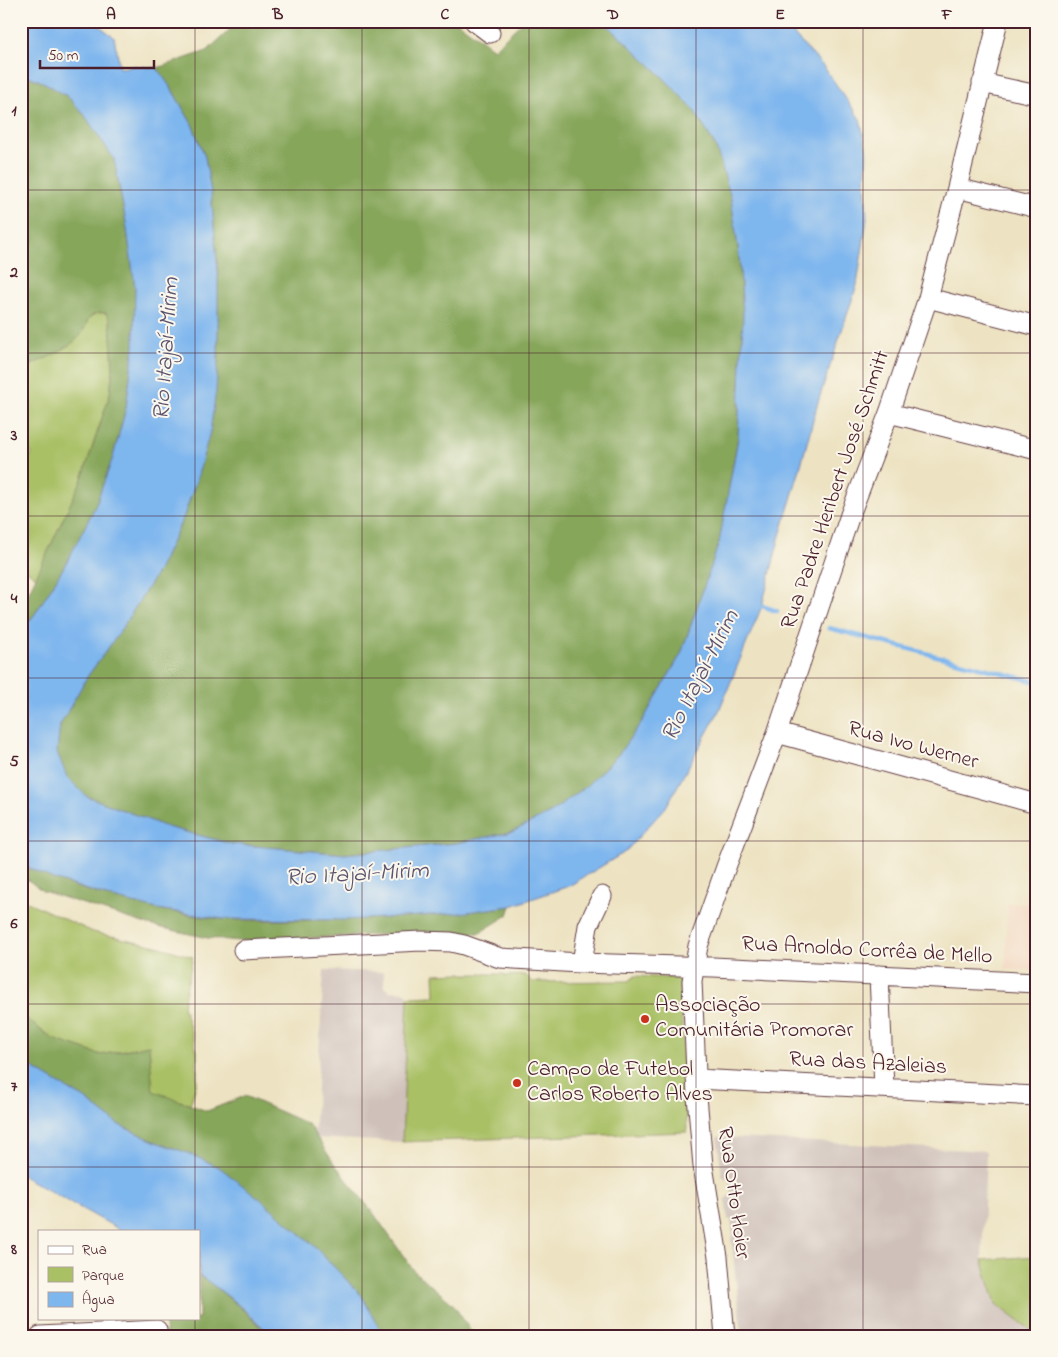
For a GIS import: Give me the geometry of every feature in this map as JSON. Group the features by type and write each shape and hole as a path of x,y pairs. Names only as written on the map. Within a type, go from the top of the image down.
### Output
{"street":[{"path":"474,21 490,33"},
{"name":"Rua Padre Heribert José Schmitt","path":"694,966 698,946 777,733 850,515 889,412 928,298 998,21"},
{"path":"982,83 1037,96"},
{"path":"957,188 1037,208"},
{"path":"928,298 1037,326"},
{"path":"889,412 1037,450"},
{"name":"Rua Ivo Werner","path":"777,733 1037,804"},
{"path":"582,963 588,926 602,896"},
{"name":"Rua Arnoldo Corrêa de Mello","path":"243,950 440,941 464,945 500,958 1037,983"},
{"name":"Rua Otto Hoier","path":"694,966 692,981 696,1079 703,1166 718,1257 725,1336"},
{"path":"879,975 884,1088"},
{"name":"Rua das Azaleias","path":"696,1079 1037,1096"},
{"path":"40,1336 157,1330"}],"shaded area":[{"path":"1008,903 1037,904 1037,971 1005,969"},
{"path":"324,970 384,972 384,988 388,989 388,991 406,992 408,997 402,1142 314,1138"},
{"path":"717,1137 986,1151 982,1260 996,1304 1031,1330 1031,1336 742,1336 731,1237 733,1236 725,1199 731,1194 729,1180 722,1176"}],"green space":[{"path":"239,21 456,21 494,49 523,21 603,21 660,74 694,110 716,147 731,198 739,254 743,314 738,438 719,543 681,654 643,720 618,755 584,788 552,812 512,832 456,843 345,854 232,844 167,827 86,796 67,778 57,752 60,725 87,677 119,633 158,571 184,516 210,432 216,391 218,358 218,273 211,192 205,157 192,124 157,68 207,51"},
{"path":"21,73 45,83 67,96 84,114 114,159 126,222 135,287 134,347 126,408 113,457 95,507 67,562 35,614 21,631 21,605 82,479 110,394 113,368 110,320 106,313 93,315 87,322 81,335 65,348 43,360 21,367"},
{"path":"98,312 106,313 110,320 113,368 110,394 82,479 36,577 21,566 21,472 32,453 21,446 21,367 32,365 78,338 89,317"},
{"path":"21,864 59,881 99,894 160,909 222,919 325,920 378,918 431,915 511,906 508,915 479,933 414,933 240,941 208,938 149,925 43,891 21,875"},
{"path":"21,899 93,932 157,946 193,957 183,1005 197,1051 197,1083 190,1105 152,1091 149,1045 101,1055 53,1039 21,1015"},
{"name":"Campo de Futebol Carlos Roberto Alves","path":"434,974 504,974 505,976 526,975 533,982 629,981 635,976 676,978 680,984 687,1132 402,1142 408,997 435,996"},
{"path":"21,1015 53,1039 101,1055 149,1045 153,1091 207,1111 245,1096 308,1124 333,1162 374,1214 414,1271 453,1304 474,1336 383,1336 362,1296 311,1243 219,1167 119,1125 85,1099 21,1061"},
{"path":"1037,1256 1037,1336 1031,1336 1031,1330 996,1304 982,1260"},
{"path":"200,1276 236,1304 271,1336 166,1336 164,1320 200,1320"}],"water":[{"name":"Rio Itajaí-Mirim","path":"21,21 93,21 114,37 120,68 135,66 157,68 192,124 205,157 211,192 218,273 216,391 210,432 198,475 184,516 158,571 119,633 87,677 60,725 57,752 67,777 86,796 167,827 232,844 345,854 456,843 512,832 552,812 584,788 618,755 643,720 681,654 719,543 738,438 743,314 739,254 731,198 716,147 694,110 660,74 603,21 784,21 824,67 860,119 867,151 865,183 867,219 857,285 818,402 762,606 718,713 666,807 625,852 569,886 511,906 460,913 345,920 223,919 157,909 113,898 53,879 21,864 21,631 35,614 67,562 95,507 113,457 126,408 134,347 135,287 126,222 114,159 84,114 67,96 45,83 21,73"},
{"path":"21,1061 85,1099 119,1125 219,1167 259,1198 311,1243 362,1296 383,1336 271,1336 255,1319 200,1276 200,1230 120,1230 21,1175"}],"waterway":[{"path":"756,604 777,611"},
{"path":"829,628 1037,682"}],"place":[{"name":"Associação Comunitária Promorar","path":"645,1019"},
{"name":"Campo de Futebol Carlos Roberto Alves","path":"517,1083"}]}
